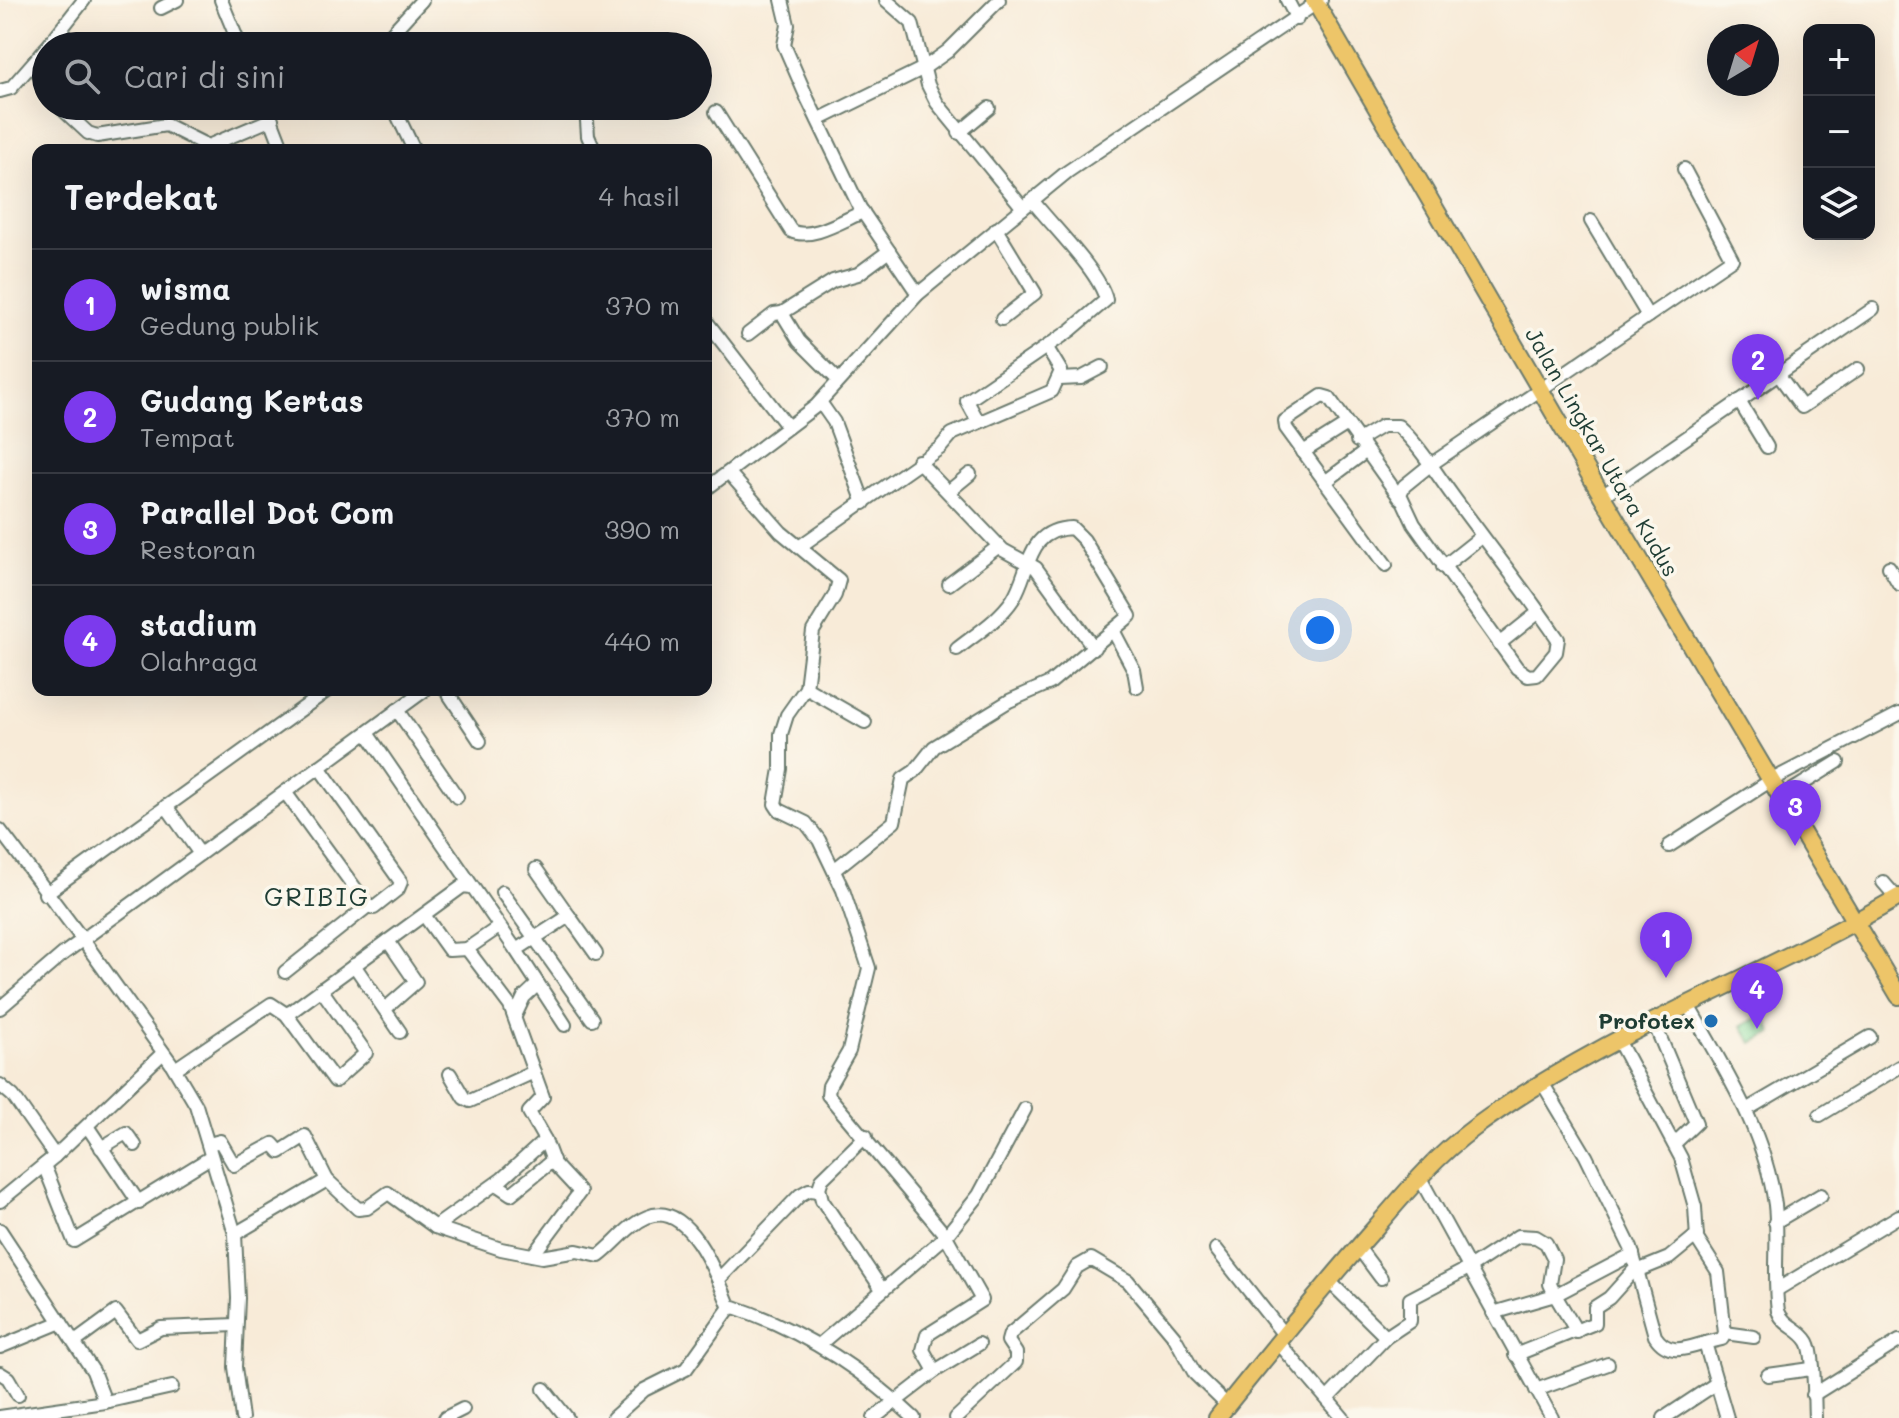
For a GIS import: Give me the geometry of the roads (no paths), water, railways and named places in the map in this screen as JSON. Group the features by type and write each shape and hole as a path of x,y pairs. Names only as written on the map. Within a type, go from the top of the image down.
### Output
{"main road":[{"name":"Jalan Lingkar Utara Kudus","path":"1317,1 1539,390 1854,925 1899,996"},
{"path":"1222,1412 1358,1247 1420,1178 1475,1127 1618,1040 1854,925 1898,898"}],"street":[{"path":"59,32 84,0"},
{"path":"161,8 177,0"},
{"path":"221,0 234,32"},
{"path":"393,32 422,0"},
{"path":"886,0 912,23 937,103 959,133 1096,280 1106,300 1100,308 1047,348 967,401 978,421"},
{"path":"818,120 924,68 948,51 999,0"},
{"path":"1287,0 1297,19"},
{"path":"785,1 788,25 784,45 818,120 863,212 918,294"},
{"path":"712,485 820,402 918,294 1067,172 1297,19 1317,1"},
{"path":"0,91 11,88 32,65"},
{"path":"959,133 989,108"},
{"path":"716,112 791,231 802,235 812,233 863,212"},
{"path":"74,120 88,133 97,136 166,125 204,144"},
{"path":"213,144 270,120"},
{"path":"272,120 281,144"},
{"path":"400,120 411,144"},
{"path":"587,120 591,144"},
{"path":"1400,498 1404,486 1430,465 1732,259 1684,169"},
{"path":"1591,221 1648,316"},
{"path":"996,229 1035,293 1002,319"},
{"path":"748,334 774,314 782,313 833,281 858,274 889,251"},
{"path":"1602,496 1873,309"},
{"path":"782,313 799,341 838,380"},
{"path":"712,329 788,427"},
{"path":"1047,348 1059,372 1081,378 1102,367"},
{"path":"1778,374 1802,407 1858,369"},
{"path":"799,547 940,448 952,434 1043,395 1059,372"},
{"path":"1325,482 1361,446 1382,426 1398,426 1539,612 1559,644 1537,675 1522,673 1443,567 1400,498 1361,446 1346,425 1330,399 1322,396 1285,421 1303,452 1325,482 1386,565"},
{"path":"1739,401 1767,447"},
{"path":"820,402 834,422 864,503"},
{"path":"1303,452 1346,425"},
{"path":"918,461 1011,557 1036,568 1094,648"},
{"path":"729,473 755,505 839,583 813,631 806,688 787,715 781,734 781,769 775,804 779,810 812,829 834,870 869,968 849,1051 829,1086 828,1095 866,1136 946,1236 982,1300 924,1339 924,1353 935,1371"},
{"path":"948,492 970,474"},
{"path":"834,870 894,822 903,779 915,771 934,747 1009,701 1050,683 1129,619 1129,611 1075,530 1054,531 1032,548 1014,598 998,616 957,649"},
{"path":"1443,567 1482,536"},
{"path":"949,584 999,546"},
{"path":"1889,567 1899,584"},
{"path":"1499,644 1539,612"},
{"path":"1114,632 1134,670 1137,687"},
{"path":"806,688 865,722"},
{"path":"45,894 320,696"},
{"path":"3,999 417,696"},
{"path":"450,696 480,741"},
{"path":"397,710 457,797"},
{"path":"1669,846 1770,781 1899,714"},
{"path":"367,733 565,1025"},
{"path":"1780,798 1838,762"},
{"path":"285,792 368,906 374,908 398,889 401,882 319,767"},
{"path":"166,806 200,854"},
{"path":"0,830 175,1069 196,1105 235,1234 235,1367 242,1418"},
{"path":"536,869 596,954"},
{"path":"1883,882 1898,898"},
{"path":"286,1014 463,886 471,887"},
{"path":"502,892 592,1019"},
{"path":"285,972 368,906"},
{"path":"424,915 449,950 467,949 499,927"},
{"path":"516,950 569,916"},
{"path":"385,1009 416,982 388,941"},
{"path":"467,949 515,1016 543,1097 529,1112 553,1160 579,1189 579,1195 533,1255"},
{"path":"354,965 400,1032"},
{"path":"515,1016 524,997 538,984"},
{"path":"175,1069 271,1004 286,1014 335,1081 366,1053 321,989"},
{"path":"1689,1007 1746,1110 1769,1175 1781,1318 1803,1335 1811,1347 1815,1418"},
{"path":"1654,1023 1696,1123 1674,1144"},
{"path":"1746,1110 1870,1037"},
{"path":"1543,1084 1586,1156 1636,1264 1653,1332 1661,1345 1675,1350 1723,1339 1725,1333 1718,1272 1697,1235 1690,1183 1674,1144 1618,1040"},
{"path":"0,1201 55,1156 163,1053"},
{"path":"1820,1115 1899,1067"},
{"path":"450,1074 464,1098 470,1101 534,1072"},
{"path":"0,1085 13,1096 55,1156"},
{"path":"819,1345 881,1288 946,1236 979,1195 1025,1109"},
{"path":"87,1126 139,1203"},
{"path":"101,1148 126,1133 135,1145"},
{"path":"44,1165 74,1241 139,1203 220,1141 234,1165 273,1144 280,1152 284,1151 305,1136 327,1180 358,1209 367,1208 388,1193 435,1227 501,1249 533,1255 577,1251 599,1256 639,1221 660,1213 680,1219 690,1229 719,1279 730,1308"},
{"path":"866,1136 822,1179 820,1191 881,1288"},
{"path":"435,1227 496,1184 545,1140"},
{"path":"496,1184 511,1194 553,1160"},
{"path":"1420,1178 1536,1390 1547,1416"},
{"path":"235,1234 327,1180"},
{"path":"719,1279 800,1195 809,1190 820,1191"},
{"path":"1775,1222 1821,1195"},
{"path":"1778,1289 1899,1216"},
{"path":"0,1230 93,1371 105,1402"},
{"path":"1493,1313 1555,1295 1636,1264 1669,1258 1697,1235"},
{"path":"1327,1399 1386,1337 1410,1321 1410,1299 1469,1268 1510,1239 1536,1237 1546,1243 1554,1259 1550,1284 1577,1332"},
{"path":"1358,1247 1381,1278"},
{"path":"1216,1249 1343,1418"},
{"path":"956,1418 1016,1362 1016,1353 1008,1341 1010,1334 1063,1289 1077,1267 1091,1259 1128,1281 1174,1336 1195,1374 1222,1412"},
{"path":"1515,1355 1596,1322 1595,1307 1609,1298 1636,1264"},
{"path":"1329,1281 1386,1337"},
{"path":"730,1308 746,1311 819,1345 866,1375 914,1418"},
{"path":"617,1417 644,1390 686,1369 730,1308"},
{"path":"75,1342 116,1312 137,1340 161,1328 236,1325"},
{"path":"0,1347 61,1322"},
{"path":"1725,1333 1754,1337"},
{"path":"1813,1395 1899,1341"},
{"path":"1705,1343 1727,1418"},
{"path":"874,1418 935,1371 979,1344"},
{"path":"1536,1390 1608,1364"},
{"path":"1768,1375 1811,1369"},
{"path":"0,1373 8,1378 18,1395"},
{"path":"1664,1418 1717,1383"},
{"path":"0,1417 105,1402 172,1387"},
{"path":"544,1389 567,1418"},
{"path":"445,1418 463,1409"}],"place":[{"name":"Gudang Kertas","path":"1758,400"},
{"name":"Parallel Dot Com","path":"1795,846"},
{"name":"wisma","path":"1666,978"},
{"name":"Profotex","path":"1711,1021"},
{"name":"stadium","path":"1757,1029"}],"district":[{"name":"GRIBIG","path":"317,897"}]}
